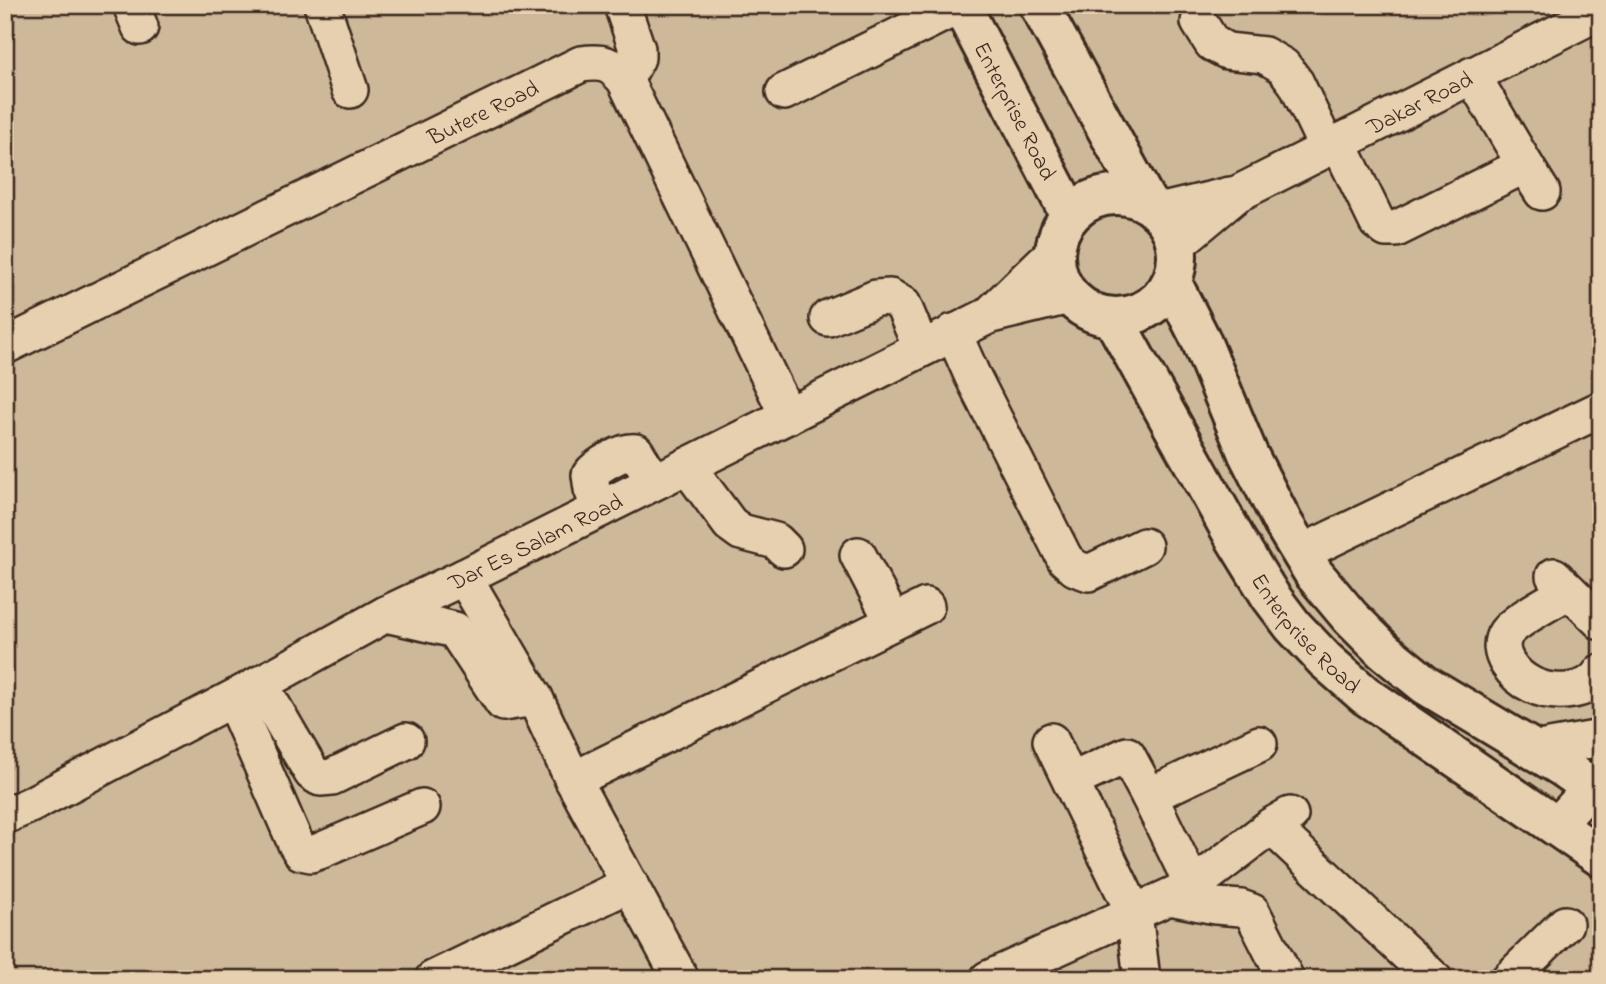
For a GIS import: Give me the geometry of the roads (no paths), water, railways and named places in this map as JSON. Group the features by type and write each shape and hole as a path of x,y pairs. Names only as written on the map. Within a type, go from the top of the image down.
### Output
{"main road":[{"name":"Enterprise Road","path":"961,5 1070,215"},
{"path":"1039,5 1153,207 1171,226 1177,244 1178,264 1172,283 1162,298 1131,316 1113,318 1088,311 1069,296 1057,275 1054,253 1059,232 1070,215 1093,199 1120,195 1153,207"},
{"name":"Enterprise Road","path":"1172,283 1200,338 1248,454 1283,523 1314,574 1350,617 1384,651 1426,685 1597,786"},
{"name":"Enterprise Road","path":"1113,318 1236,540 1271,597 1293,626 1325,660 1365,695 1601,857"}],"street":[{"path":"322,5 350,90"},
{"path":"622,5 637,49 637,58 625,80 788,416"},
{"path":"784,92 961,5"},
{"name":"Dakar Road","path":"1177,244 1237,194 1601,11"},
{"path":"1199,22 1212,43 1227,51 1264,55 1283,66 1296,83 1377,222 1386,229 1396,229 1533,178 1472,75"},
{"name":"Butere Road","path":"5,346 581,64 599,62 614,68 625,80"},
{"name":"Dakar Road","path":"1153,207 1237,194"},
{"name":"Dar Es Salam Road","path":"5,816 30,806 386,614 988,316 1054,253"},
{"path":"988,316 1069,296"},
{"path":"828,318 876,298 890,297 903,305 921,348"},
{"path":"953,332 972,376 1065,559 1076,568 1089,573 1144,546"},
{"path":"1301,553 1601,409"},
{"path":"687,466 730,524 741,532 776,541 784,549"},
{"path":"858,555 893,622"},
{"path":"464,577 535,698 573,780 681,979"},
{"path":"1582,599 1531,614 1507,632 1503,641 1503,653 1512,671 1533,685 1556,691 1577,690 1597,680 1601,672"},
{"path":"573,780 926,606"},
{"path":"386,614 455,630 503,703 535,698"},
{"path":"246,691 312,773 320,778 332,777 406,741"},
{"path":"246,691 296,844 301,852 311,854 320,851 422,807"},
{"path":"1534,750 1601,738"},
{"path":"1051,741 1134,913 1142,979"},
{"path":"1149,796 1259,744"},
{"path":"1071,781 1127,755 1149,796 1181,891 1216,906 1241,908 1252,912 1286,979"},
{"path":"1556,827 1597,786"},
{"path":"988,979 1181,891 1281,820 1434,979"},
{"path":"433,979 630,884"},
{"path":"1509,979 1564,925"}]}
